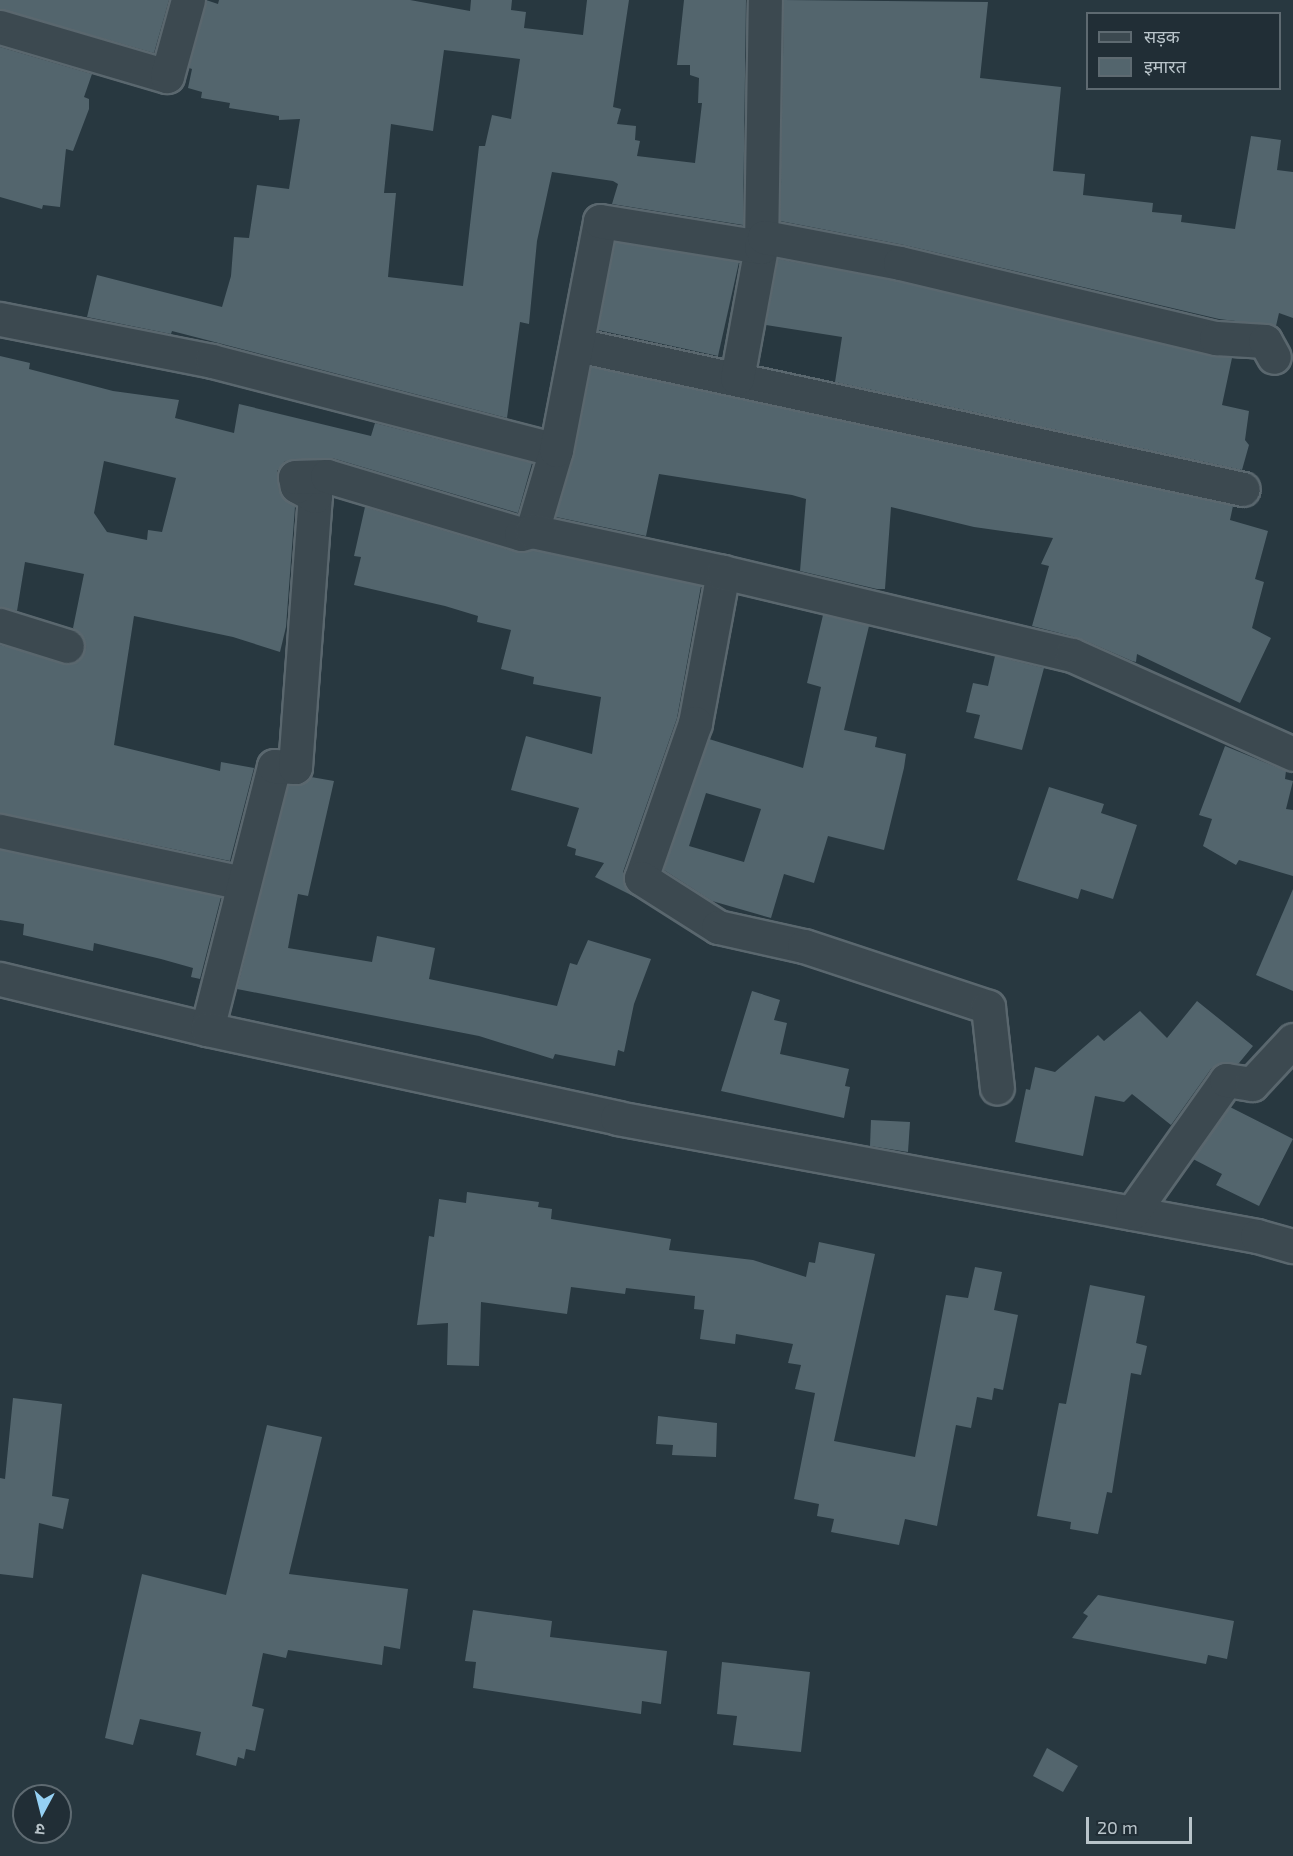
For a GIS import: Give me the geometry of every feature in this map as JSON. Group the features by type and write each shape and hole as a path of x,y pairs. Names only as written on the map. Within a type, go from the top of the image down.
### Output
{"street":[{"path":"0,27 167,76 188,0"},
{"path":"761,248 765,0"},
{"path":"532,531 556,450 600,221 761,248"},
{"path":"737,378 764,237 900,263 1216,338 1265,341 1274,357"},
{"path":"0,319 212,361 556,450"},
{"path":"577,345 1243,489"},
{"path":"207,1029 274,766 295,767 315,496 297,486 295,477 327,476 521,534 532,531 723,572 1072,656 1293,754"},
{"path":"723,572 695,723 642,878 718,927 804,946 988,1007 997,1088"},
{"path":"0,625 67,646"},
{"path":"0,831 243,883"},
{"path":"0,979 207,1029 618,1118 1257,1236 1293,1246"},
{"path":"1132,1213 1226,1080 1252,1084 1293,1040"}],"building":[{"path":"0,0 169,0 154,53 0,9"},
{"path":"206,0 218,4 219,0 410,0 470,11 471,0 512,0 511,10 526,12 524,28 583,35 587,0 629,0 613,107 621,109 617,124 636,126 635,140 640,141 637,156 695,163 702,103 698,103 699,78 690,75 690,65 677,65 684,0 746,0 743,225 612,204 618,184 613,181 552,172 537,241 529,324 520,322 507,418 172,331 171,334 87,317 97,275 222,307 231,276 234,237 249,238 257,185 289,189 300,119 279,120 279,116 229,108 230,103 201,98 202,92 188,88 192,69 189,68","holes":["444,50 520,59 511,119 492,115 485,146 479,146 463,286 388,277 396,193 384,193 391,124 433,131"]},
{"path":"784,0 988,2 980,78 1061,87 1053,171 1085,174 1083,195 1153,203 1152,212 1182,215 1181,222 1235,229 1251,136 1281,140 1277,170 1293,172 1293,318 1279,313 1276,326 1219,319 904,245 780,221"},
{"path":"0,47 92,74 84,97 89,99 89,109 73,151 66,149 60,207 43,205 42,209 0,197"},
{"path":"615,242 739,262 718,356 598,330"},
{"path":"778,259 896,281 1232,358 1222,405 1249,411 1245,440 1249,445 1242,470 835,382 842,337 766,325"},
{"path":"0,356 30,363 29,369 113,391 179,400 175,418 234,433 239,404 371,436 375,423 532,463 518,513 332,458 285,461 277,471 279,490 295,507 286,627 280,652 233,637 134,616 114,745 220,771 221,762 254,768 230,861 0,813 0,645 70,664 80,659 85,642 73,628 84,574 25,562 17,611 0,607","holes":["104,461 176,478 162,532 148,530 147,540 107,532 94,513"]},
{"path":"591,367 1233,506 1230,520 1268,531 1255,579 1264,582 1252,628 1271,638 1240,703 1137,654 1136,662 1079,638 1032,626 1049,566 1041,564 1053,538 974,527 891,507 885,589 877,589 800,571 806,499 792,495 659,474 646,536 556,517 574,454"},
{"path":"365,507 516,552 533,550 701,586 677,718 623,872 625,887 639,899 595,877 604,863 575,855 576,849 567,846 579,808 511,790 526,736 592,754 601,697 533,684 534,677 501,669 511,630 477,622 478,616 445,606 354,585 361,557 354,556"},
{"path":"823,615 869,626 844,730 877,737 875,747 906,754 884,850 828,836 814,883 784,874 771,918 712,901 664,870 709,739 803,768 821,687 807,683","holes":["706,793 761,809 744,862 689,846"]},
{"path":"995,656 1044,668 1022,750 974,738 980,715 966,712 973,683 988,686"},
{"path":"1225,746 1286,771 1285,779 1293,781 1286,809 1293,810 1293,876 1239,860 1236,865 1203,846 1212,819 1199,815"},
{"path":"311,777 334,781 308,896 298,894 288,948 372,962 377,936 435,948 429,979 557,1006 570,963 577,965 588,940 651,959 634,1004 624,1052 618,1050 615,1066 555,1054 553,1059 479,1036 237,989 288,785 303,784"},
{"path":"1049,787 1104,804 1101,813 1137,825 1113,899 1081,889 1078,899 1017,880"},
{"path":"0,850 221,897 200,979 191,977 193,968 161,959 94,943 93,951 23,935 24,924 0,920"},
{"path":"1293,889 1293,991 1256,975"},
{"path":"752,991 780,1000 774,1020 787,1023 780,1054 849,1069 845,1086 850,1087 844,1118 721,1091"},
{"path":"1197,1001 1253,1046 1239,1063 1219,1063 1211,1069 1171,1125 1132,1094 1124,1102 1095,1096 1083,1156 1015,1142 1026,1089 1030,1090 1035,1067 1055,1072 1098,1035 1104,1041 1140,1011 1167,1038"},
{"path":"1230,1107 1293,1139 1259,1206 1216,1185 1222,1174 1193,1159"},
{"path":"871,1120 910,1122 908,1152 870,1146"},
{"path":"467,1192 539,1202 538,1207 552,1209 551,1219 671,1239 669,1250 753,1260 806,1277 809,1262 815,1263 819,1242 875,1254 834,1441 915,1457 946,1295 968,1298 975,1267 1002,1272 994,1310 1018,1315 1003,1390 994,1388 992,1400 977,1397 971,1428 956,1425 937,1526 905,1519 899,1545 831,1532 834,1519 817,1516 819,1504 794,1499 815,1393 795,1389 801,1365 788,1363 793,1344 736,1334 735,1344 700,1339 704,1310 694,1309 695,1296 626,1288 625,1294 571,1287 567,1314 481,1302 479,1366 447,1365 448,1323 417,1325 429,1236 434,1237 439,1199 466,1203"},
{"path":"1090,1285 1145,1296 1136,1343 1147,1346 1141,1375 1131,1373 1112,1493 1107,1492 1098,1534 1070,1529 1071,1522 1037,1516 1059,1403 1066,1404"},
{"path":"13,1398 62,1404 52,1496 69,1499 63,1529 39,1523 33,1578 0,1574 0,1478 5,1479"},
{"path":"658,1416 717,1423 716,1457 672,1455 673,1445 656,1444"},
{"path":"267,1425 322,1437 289,1574 408,1589 400,1649 384,1646 382,1665 288,1650 286,1658 263,1653 252,1706 264,1709 255,1751 246,1749 244,1759 238,1757 236,1766 196,1755 201,1732 140,1719 133,1745 105,1738 142,1574 226,1595"},
{"path":"1098,1595 1234,1621 1227,1659 1208,1655 1206,1664 1072,1638 1088,1616 1083,1613"},
{"path":"473,1610 552,1621 550,1637 667,1651 661,1704 642,1701 641,1714 473,1688 476,1662 465,1661"},
{"path":"722,1662 810,1672 801,1752 733,1745 737,1716 717,1714"},
{"path":"1047,1748 1078,1766 1063,1792 1033,1776"}]}
